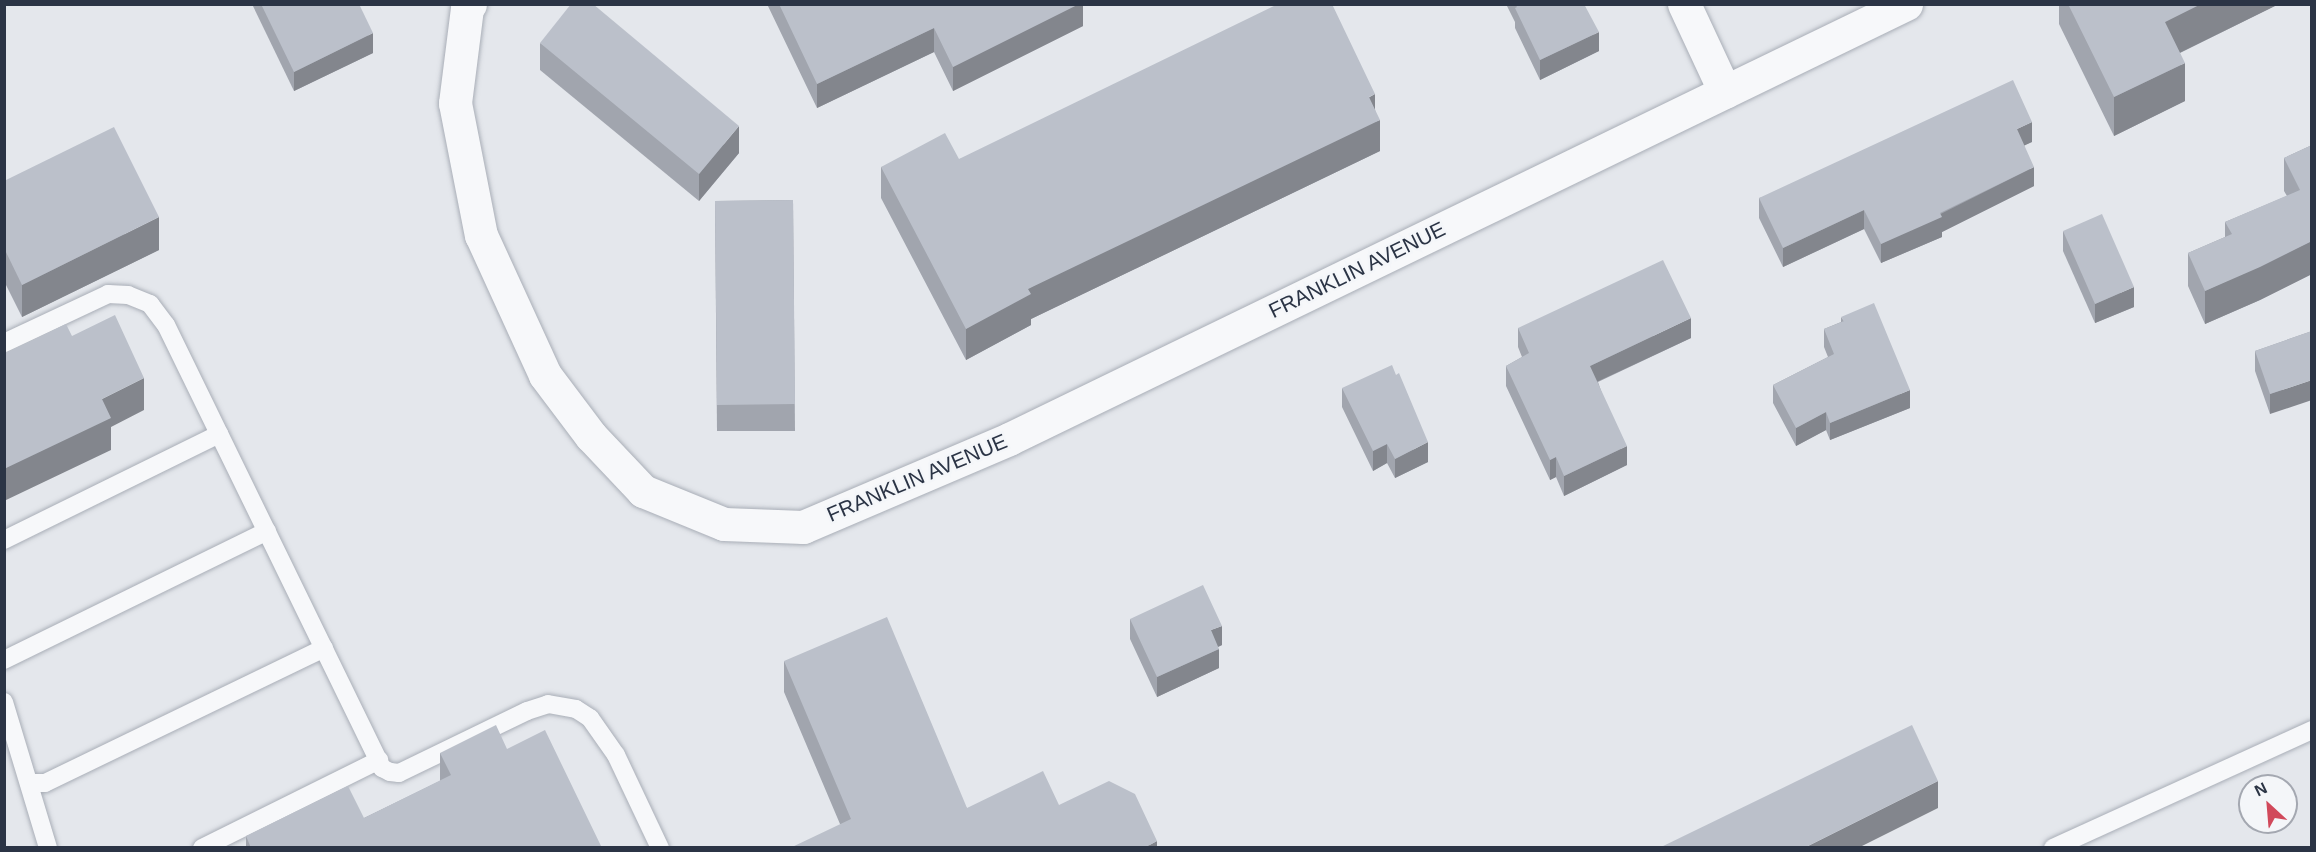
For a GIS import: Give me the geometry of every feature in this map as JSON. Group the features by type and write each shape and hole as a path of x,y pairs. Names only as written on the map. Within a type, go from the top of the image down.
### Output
{"street":[{"name":"FRANKLIN AVENUE","path":"470,4 467,8 455,103 481,235 545,375 591,436 643,491 724,524 803,527 1009,439 1905,4"},
{"path":"1684,4 1725,92"}],"lane":[{"path":"4,343 108,294 128,295 150,304 166,325 382,768 390,772 399,772 527,711 548,704 576,709 590,718 616,755 660,848"},
{"path":"4,540 219,434"},
{"path":"4,660 267,531"},
{"path":"28,783 45,783 324,648"},
{"path":"4,702 48,848"},
{"path":"2054,848 2312,730"},
{"path":"202,848 379,760"}],"building":[{"path":"261,4 359,4 373,33 294,72"},
{"path":"571,4 593,4 739,126 699,174 540,43"},
{"path":"779,4 1079,4 953,67 934,28 817,84"},
{"path":"1278,4 1332,4 1375,94 1369,97 1380,120 1028,289 1031,294 966,329 881,167 945,133 959,159"},
{"path":"1515,4 1584,4 1599,32 1540,60"},
{"path":"2068,4 2201,4 2165,22 2185,63 2114,97"},
{"path":"2013,80 2032,122 2017,129 2034,167 1940,213 1942,217 1881,244 1864,210 1783,248 1759,198"},
{"path":"114,127 159,217 22,285 4,248 4,181"},
{"path":"2312,145 2312,241 2205,291 2188,253 2232,234 2225,222 2300,190 2284,158"},
{"path":"793,200 795,404 717,405 715,201"},
{"path":"2102,214 2134,287 2095,304 2063,231"},
{"path":"1663,260 1691,318 1590,366 1627,446 1564,476 1556,457 1550,460 1506,366 1529,353 1518,328"},
{"path":"1874,303 1910,390 1830,423 1826,412 1796,428 1773,385 1834,354 1824,329 1844,321 1841,317"},
{"path":"115,315 144,378 102,399 111,418 4,469 4,354 66,324 72,336"},
{"path":"2312,331 2312,380 2270,394 2255,351"},
{"path":"1392,365 1396,375 1399,373 1428,442 1395,459 1387,444 1373,451 1342,388"},
{"path":"1203,585 1222,626 1211,630 1219,649 1157,677 1130,619"},
{"path":"887,617 967,808 1043,771 1059,805 1109,781 1135,794 1157,841 1144,848 790,848 851,819 784,661"},
{"path":"496,725 507,749 545,730 602,848 251,848 246,836 348,786 364,818 451,775 440,753"},
{"path":"1912,725 1938,781 1804,848 1659,848"}]}
